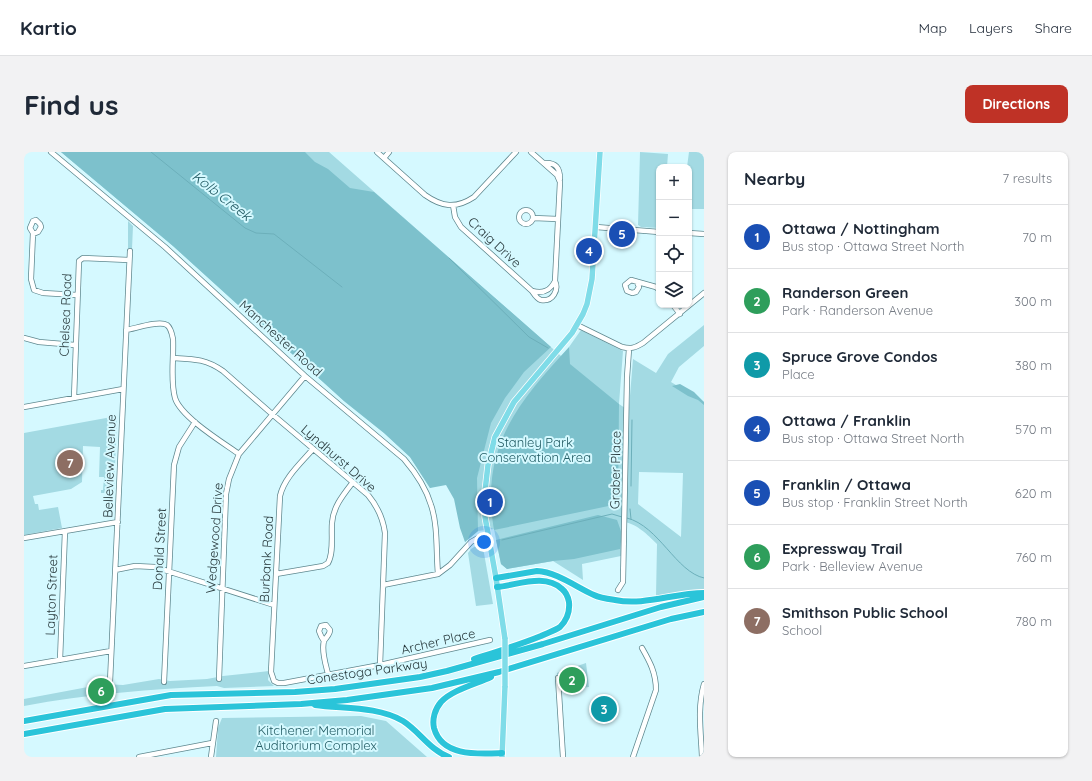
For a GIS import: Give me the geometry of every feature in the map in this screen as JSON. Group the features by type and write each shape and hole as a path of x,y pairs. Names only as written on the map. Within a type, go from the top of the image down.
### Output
{"highway":[{"path":"496,578 537,571 544,572 553,574 596,596 617,601 636,602 704,594"},
{"path":"447,671 472,660 527,642 554,631 564,621 569,613 568,598 564,590 552,582 544,580 497,587"},
{"name":"Conestoga Parkway","path":"24,721 171,695 285,693 393,681 447,671 543,644 661,607 704,597"},
{"name":"Conestoga Parkway","path":"24,734 165,709 301,704 347,700 432,688 499,672 671,619 704,612"},
{"path":"499,672 477,684 457,691 446,698 436,709 433,722 437,736 446,747 452,750 466,754 502,755"},
{"path":"301,704 369,710 382,713 402,721 436,749 449,757"}],"main road":[{"path":"502,755 505,686 505,639 485,517 485,491 488,465 495,437 514,402 526,385 565,342 577,324 587,304 592,279 600,152"}],"street":[{"name":"Manchester Road","path":"51,152 165,247 305,376 404,459 414,470 431,504 434,518 438,574"},
{"path":"377,152 425,195 433,201 443,205 453,205 468,201 474,197 516,152"},
{"path":"384,158 389,152"},
{"name":"Craig Drive","path":"453,205 455,217 461,227 540,299 551,298 557,290 555,281 560,182 557,175 531,152"},
{"path":"533,218 558,219"},
{"path":"596,227 656,232"},
{"path":"692,233 704,234"},
{"path":"33,234 31,279 34,290 43,294 77,295"},
{"name":"Belleview Avenue","path":"110,682 130,251"},
{"name":"Chelsea Road","path":"74,398 78,264 81,258 129,260"},
{"path":"532,291 538,292 548,290 552,287 555,281"},
{"path":"637,282 656,288"},
{"path":"577,324 629,349 643,344 704,293"},
{"path":"675,308 680,314"},
{"path":"126,330 158,323 166,325 172,334 174,390 176,402 195,422 239,454"},
{"path":"24,338 39,342 75,344"},
{"name":"Graber Place","path":"618,590 623,582 627,377 629,349"},
{"name":"Lyndhurst Drive","path":"174,358 196,359 215,365 372,499 382,516 385,533 380,665"},
{"name":"Wedgewood Drive","path":"219,679 226,494 228,478 239,454 305,376"},
{"path":"24,407 123,389"},
{"name":"Donald Street","path":"164,682 175,459 181,443 195,422"},
{"name":"Burbank Road","path":"274,681 271,672 281,492 287,480 313,449"},
{"path":"276,574 323,566 328,563 330,558 334,513 339,501 353,482"},
{"path":"24,538 118,522"},
{"name":"Layton Street","path":"60,660 65,531"},
{"path":"383,585 438,574 450,565 471,542 487,535"},
{"path":"115,570 135,566 155,567 274,605"},
{"path":"324,640 328,674"},
{"name":"Archer Place","path":"274,681 284,683 380,665 490,640"},
{"path":"633,757 656,690 656,679 653,668 642,648"},
{"path":"24,666 112,652"},
{"path":"558,678 563,757"},
{"path":"702,757 700,709 704,684"},
{"path":"211,757 216,722"},
{"path":"138,757 212,743"}],"green space":[{"name":"Stanley Park Conservation Area","path":"61,152 329,152 569,363 569,347 581,330 623,351 619,404 625,408 629,408 633,359 656,373 668,354 704,325 704,346 679,367 671,382 704,402 704,589 656,596 657,544 632,524 622,522 621,556 582,564 583,580 553,561 507,569 501,564 494,529 478,531 465,542 460,500 450,478 430,488 410,457 384,433 344,401 173,246","holes":["639,472 683,473 681,537 638,504"]},
{"name":"Stanley Park Conservation Area","path":"61,152 305,152 315,162 328,169 350,188 374,192 551,347 524,372 505,398 491,423 477,478 478,531 465,542 460,528 454,499 446,485 430,488 410,457 384,433 344,401 173,246"},
{"path":"640,152 668,154 667,164 656,164 656,228 641,227 638,225"},
{"path":"689,152 704,152 704,209 692,209 692,164 687,164"},
{"path":"128,221 133,226 132,249 128,248"},
{"path":"569,347 570,364 619,404 618,504 494,530 491,501 492,474 498,451 507,429 533,388"},
{"path":"680,384 694,392 704,402 704,405 698,400 688,396 672,386"},
{"path":"117,416 114,493 101,493 101,490 103,490 104,477 99,477 100,447 83,446 82,482 71,489 33,496 35,504 38,504 39,510 58,507 62,528 24,535 24,433"},
{"path":"598,515 617,520 622,534 620,549 574,559 507,569 501,564 496,540"},
{"path":"482,542 493,604 476,606 468,553 471,549"},
{"path":"586,663 589,687 557,690 557,673"},
{"path":"269,671 268,680 274,686 224,688 217,686 144,690 72,698 24,706 24,699 104,684 123,685 159,679 170,681 207,679"},
{"name":"Kitchener Memorial Auditorium Complex","path":"361,716 386,721 427,757 216,757 218,728 222,718"}],"waterway":[{"name":"Kolb Creek","path":"151,152 245,228 256,233 274,234 342,287"},
{"path":"449,258 529,337 548,348"},
{"path":"631,486 632,420"},
{"path":"630,509 631,519"},
{"path":"502,540 612,514 622,517"},
{"path":"627,518 649,530 685,567 694,574 704,578"}],"place":[{"name":"Franklin / Ottawa","path":"622,234"},
{"name":"Ottawa / Franklin","path":"589,251"},
{"name":"Smithson Public School","path":"70,463"},
{"name":"Ottawa / Nottingham","path":"490,502"},
{"name":"Randerson Green","path":"572,680"},
{"name":"Expressway Trail","path":"101,691"},
{"name":"Spruce Grove Condos","path":"604,709"}]}
